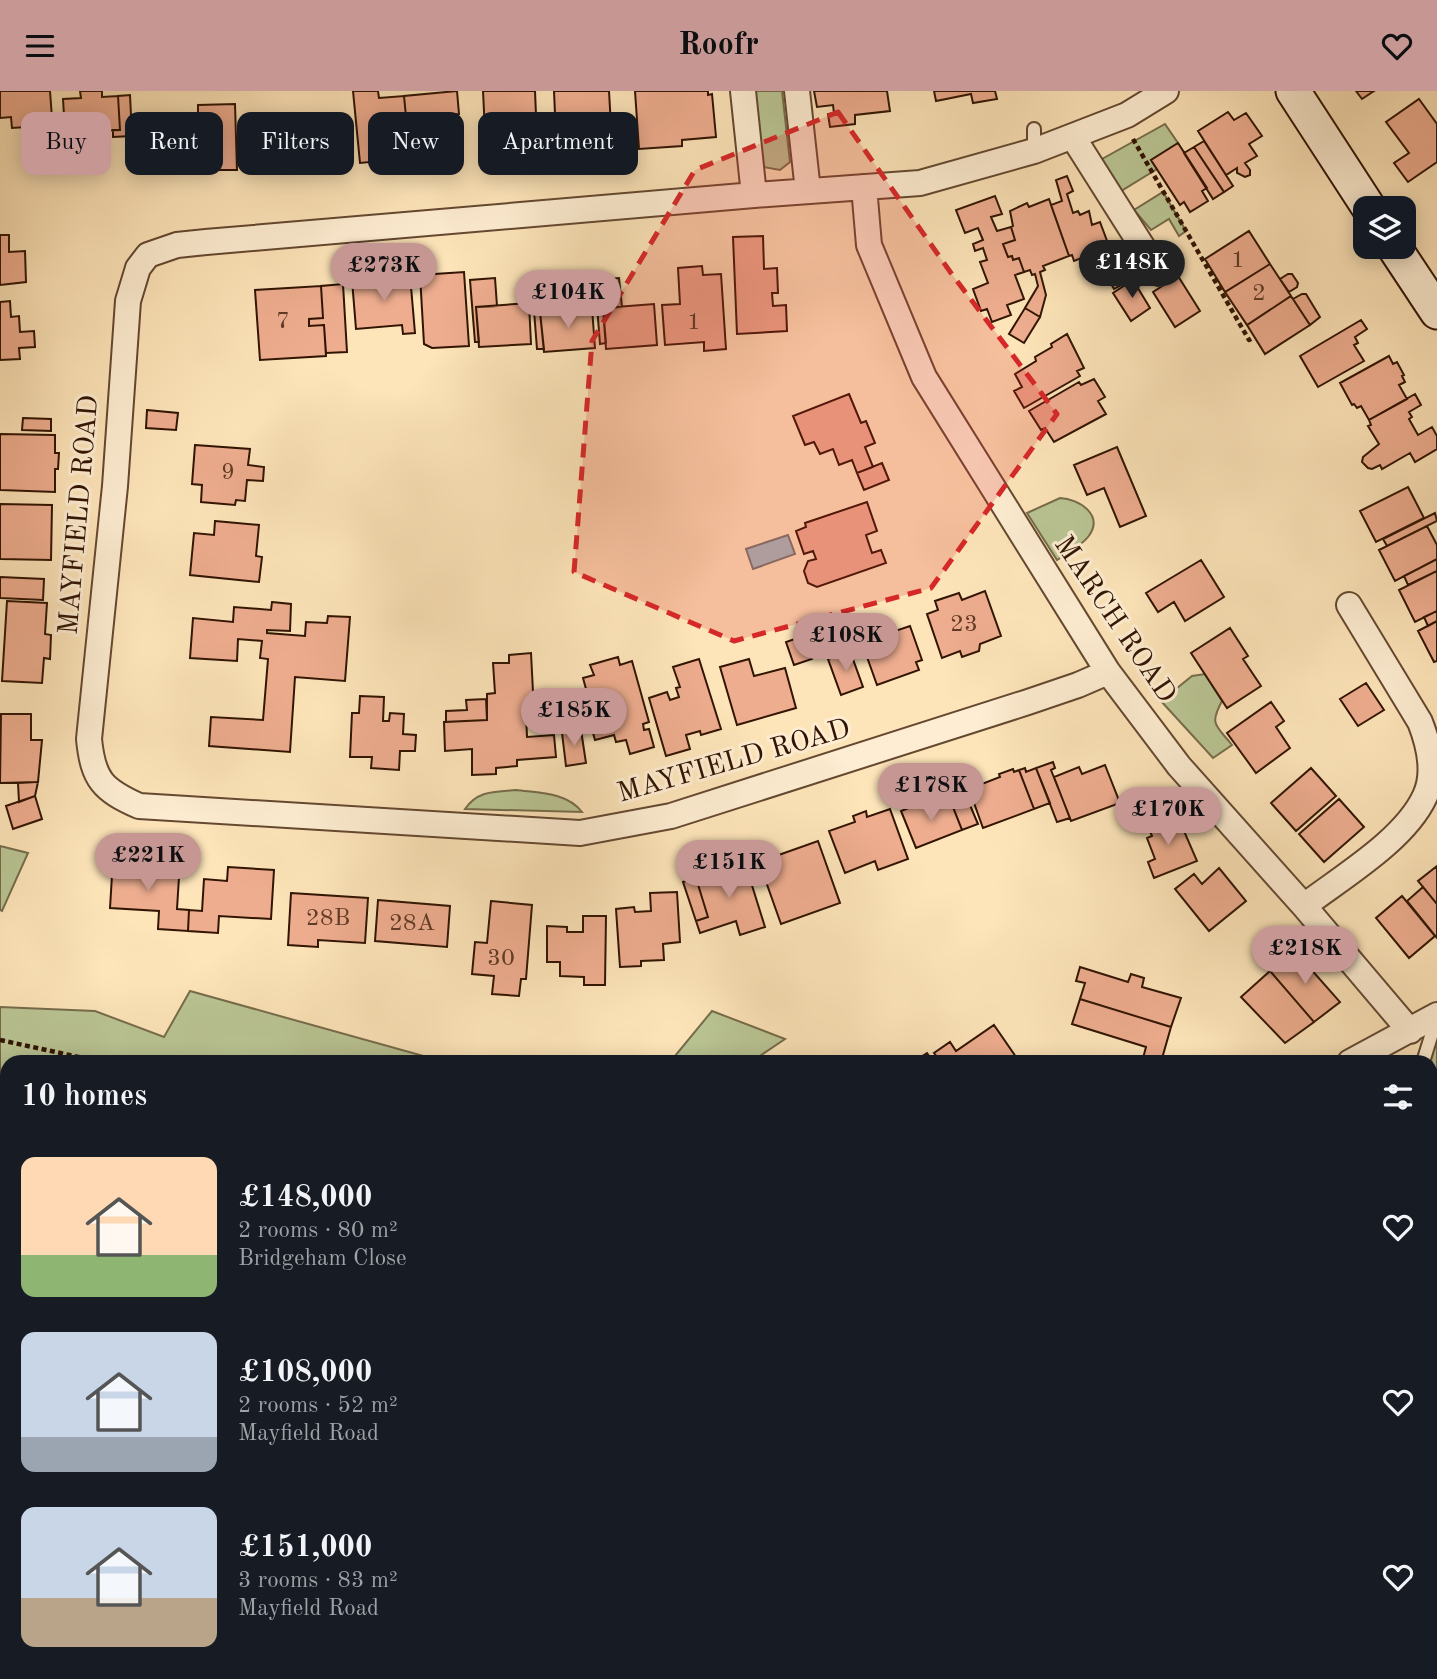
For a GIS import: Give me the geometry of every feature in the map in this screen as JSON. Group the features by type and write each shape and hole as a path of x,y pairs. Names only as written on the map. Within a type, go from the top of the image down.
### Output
{"main road":[{"path":"1293,91 1361,196"},
{"path":"1402,259 1437,312"}],"street":[{"path":"743,91 754,195"},
{"path":"797,91 808,191"},
{"name":"MAYFIELD ROAD","path":"1108,672 1028,702 670,816 580,833 139,806 107,791 94,766 89,739 115,486 128,301 138,268 148,255 187,244 920,183 1034,140 1073,137 1120,118 1166,91"},
{"path":"1073,137 1159,273"},
{"name":"MARCH ROAD","path":"864,187 869,245 924,377 1108,672 1179,766 1304,906 1410,1031"},
{"path":"1304,906 1400,833 1426,796 1431,767 1428,742 1420,722 1349,605"},
{"path":"1364,1055 1437,1016"}],"lane":[{"path":"1425,1055 1437,1016"}],"path":[{"path":"1120,118 1249,339 1254,337"},
{"path":"0,1040 67,1055"}],"highlighted area":[{"path":"838,112 951,273 1057,414 931,588 734,641 574,572 592,341 695,170"}],"green space":[{"path":"753,91 782,91 790,162 780,170 763,167"},
{"path":"1165,124 1178,143 1151,160 1157,169 1121,191 1102,159"},
{"path":"1163,192 1186,231 1179,236 1169,219 1151,230 1134,210"},
{"path":"1060,498 1082,505 1092,515 1093,522 1088,537 1057,560 1027,513"},
{"path":"1205,674 1222,701 1216,715 1216,725 1232,745 1213,758 1161,701 1192,676"},
{"path":"516,790 560,797 576,805 582,812 465,809 481,795"},
{"path":"0,846 28,853 2,911 0,910"},
{"path":"190,991 420,1055 0,1055 0,1007 95,1011 164,1037"},
{"path":"712,1011 785,1039 761,1055 676,1055"},
{"path":"1437,1046 1437,1055 1422,1055"}],"shaded area":[{"path":"788,535 795,554 753,569 746,549"}],"building":[{"path":"0,91 50,91 52,112 21,112 21,127 12,128 11,117 0,118"},
{"path":"80,91 102,91 102,97 118,96 120,130 111,130 111,112 64,112 63,99 81,98"},
{"path":"353,91 378,91 379,98 404,96 406,112 368,112 368,162 360,163"},
{"path":"457,91 459,112 406,112 404,96"},
{"path":"483,91 535,91 536,112 484,112"},
{"path":"554,91 609,91 610,112 555,112"},
{"path":"635,91 708,91 708,95 712,94 716,137 682,140 682,146 639,149"},
{"path":"814,91 887,91 890,111 855,115 855,124 830,127 828,114 834,113 833,105 817,107"},
{"path":"934,91 995,91 997,99 973,103 971,94 936,101"},
{"path":"1356,91 1374,91 1362,99"},
{"path":"130,95 131,112 125,112 125,136 113,137 113,130 120,130 118,96"},
{"path":"1419,99 1437,124 1437,162 1408,182 1394,163 1409,153 1386,122"},
{"path":"235,104 237,170 223,170 223,112 198,112 198,105"},
{"path":"1228,112 1234,120 1246,113 1262,136 1249,144 1257,156 1245,163 1250,175 1245,177 1237,173 1237,168 1226,175 1198,131"},
{"path":"1204,141 1233,186 1224,192 1194,147"},
{"path":"1178,143 1207,188 1202,191 1208,201 1190,212 1184,202 1180,205 1151,160"},
{"path":"1194,147 1224,192 1213,199 1184,153"},
{"path":"1067,176 1073,191 1067,194 1073,213 1078,211 1080,215 1089,211 1092,225 1100,222 1109,246 1132,279 1114,289 1100,265 1105,262 1100,251 1074,261 1072,255 1069,256 1051,205 1062,201 1056,180"},
{"path":"995,196 1002,214 991,217 997,231 1011,227 1015,240 1003,244 1008,257 1012,256 1013,260 1019,258 1024,272 1015,275 1024,299 1007,305 1011,315 992,322 987,309 981,311 973,289 988,283 980,262 987,260 983,248 975,251 973,244 983,240 978,228 965,233 956,210"},
{"path":"1049,199 1069,256 1043,266 1045,270 1040,272 1046,295 1040,317 1025,308 1038,286 1035,274 1032,275 1030,270 1024,272 1019,258 1013,260 1012,256 1008,257 1003,244 1015,240 1010,211 1027,203 1029,207"},
{"path":"1249,231 1270,264 1225,292 1205,259"},
{"path":"0,235 9,235 9,252 25,251 26,282 0,285"},
{"path":"763,236 764,269 777,268 778,293 772,293 773,306 786,305 787,331 737,334 733,237"},
{"path":"1270,264 1291,296 1247,325 1225,292"},
{"path":"702,266 703,275 721,274 726,349 704,351 704,342 665,345 662,305 680,304 678,268"},
{"path":"464,272 469,346 432,348 424,344 420,275"},
{"path":"1292,274 1298,283 1297,287 1289,292 1280,279"},
{"path":"410,275 415,333 403,334 402,325 356,329 352,280"},
{"path":"1178,276 1200,311 1175,327 1153,292"},
{"path":"495,278 497,306 476,307 479,342 475,342 470,280"},
{"path":"619,278 622,307 603,308 606,343 600,344 595,280"},
{"path":"1133,280 1150,308 1131,321 1113,293"},
{"path":"556,283 558,311 540,312 544,349 537,349 532,285"},
{"path":"343,284 347,352 326,353 324,325 309,326 309,319 323,318 321,286"},
{"path":"321,286 323,318 309,319 309,326 324,325 326,356 260,360 255,290"},
{"path":"1306,294 1320,317 1310,325 1293,299"},
{"path":"1291,296 1310,325 1265,354 1247,325"},
{"path":"10,301 11,317 19,316 20,332 34,331 35,347 19,348 20,359 0,360 0,302"},
{"path":"529,303 531,344 479,347 476,307"},
{"path":"654,304 657,345 606,349 603,308"},
{"path":"592,308 595,348 544,352 540,312"},
{"path":"1025,308 1040,317 1024,343 1009,334"},
{"path":"1361,320 1367,329 1355,337 1358,343 1354,345 1364,361 1318,387 1300,356"},
{"path":"1067,334 1084,368 1077,371 1080,376 1024,408 1014,391 1022,387 1015,374 1036,361 1035,357"},
{"path":"1389,356 1393,364 1397,362 1404,375 1402,376 1405,382 1399,385 1407,399 1369,420 1361,406 1357,408 1352,405 1340,383"},
{"path":"1094,379 1105,397 1098,401 1106,414 1054,442 1045,428 1041,430 1029,411 1079,382 1081,385"},
{"path":"849,394 861,423 866,421 875,443 865,447 873,467 857,473 852,460 839,465 833,449 820,454 814,442 805,445 793,416"},
{"path":"1415,394 1421,405 1409,412 1412,417 1409,419 1418,435 1432,427 1437,436 1437,449 1415,462 1410,453 1382,469 1380,465 1368,468 1362,462 1363,457 1379,444 1368,426 1371,425 1369,420"},
{"path":"147,410 178,413 176,430 146,428"},
{"path":"23,418 51,419 51,431 22,430"},
{"path":"0,434 55,435 55,453 59,453 58,469 55,469 55,492 0,490"},
{"path":"195,445 250,449 248,465 264,467 263,481 247,480 245,501 236,500 235,505 201,502 202,485 192,484"},
{"path":"1117,447 1146,516 1120,527 1104,488 1087,495 1074,465"},
{"path":"882,463 889,480 864,490 857,473"},
{"path":"1408,487 1424,518 1376,542 1360,511"},
{"path":"867,502 877,531 866,535 872,553 881,550 886,563 817,587 808,583 804,571 808,561 816,559 813,551 804,554 796,531 806,527 805,523"},
{"path":"0,504 52,505 51,560 0,559"},
{"path":"1435,513 1437,521 1387,546 1383,539"},
{"path":"215,521 259,525 256,556 262,557 259,582 190,575 194,533 214,535"},
{"path":"1427,526 1437,545 1437,559 1395,581 1379,550"},
{"path":"1437,559 1437,571 1408,585 1404,576"},
{"path":"1201,560 1224,597 1185,621 1174,602 1158,612 1146,593"},
{"path":"1437,571 1437,611 1415,622 1399,590"},
{"path":"0,577 44,579 43,600 0,598"},
{"path":"985,591 1001,636 980,644 979,651 962,657 960,651 942,658 927,614 938,610 935,601 959,593 962,600"},
{"path":"7,601 47,603 45,634 51,635 50,659 44,658 42,683 2,681"},
{"path":"272,602 291,604 290,631 267,630 267,633 305,636 306,622 327,623 328,616 350,617 345,681 295,677 290,752 209,746 211,717 263,720 268,659 260,658 262,641 238,639 237,661 190,658 193,618 233,622 234,607 271,610"},
{"path":"1437,611 1437,621 1428,626 1424,617"},
{"path":"1437,621 1437,661 1434,662 1418,631"},
{"path":"910,626 922,660 916,662 919,670 877,685 862,643 874,639 876,644 897,636 895,631"},
{"path":"1230,628 1248,656 1243,659 1261,686 1227,708 1191,653"},
{"path":"803,636 812,659 794,665 786,642"},
{"path":"850,651 863,687 841,695 828,659"},
{"path":"531,653 534,711 526,711 527,737 554,735 556,757 517,760 517,766 496,768 496,774 472,775 472,749 445,751 444,722 487,720 487,694 495,693 493,663 509,663 509,655"},
{"path":"618,657 620,665 632,661 649,722 643,724 644,730 649,729 654,747 630,754 626,740 616,742 614,735 595,740 584,701 589,700 583,678 594,675 590,665"},
{"path":"699,659 721,729 701,735 700,731 686,735 690,749 666,756 649,698 667,692 670,700 679,697 676,688 680,687 673,667"},
{"path":"749,659 754,676 785,668 796,708 737,725 720,667"},
{"path":"1366,683 1384,710 1358,726 1340,699"},
{"path":"360,696 384,697 383,721 389,721 390,713 404,714 403,734 416,735 415,751 400,751 399,770 371,768 372,757 350,757 352,713 359,713"},
{"path":"486,699 487,720 446,722 446,711 467,710 466,700"},
{"path":"1271,702 1284,721 1276,727 1290,748 1256,773 1227,733"},
{"path":"1,714 31,714 31,740 42,740 38,782 0,783"},
{"path":"581,730 586,763 566,766 562,733"},
{"path":"1053,762 1055,768 1051,770 1070,818 1057,822 1036,768"},
{"path":"1105,765 1120,803 1071,821 1054,777 1079,767 1082,774"},
{"path":"1025,768 1026,772 1036,768 1050,803 1034,809 1019,770"},
{"path":"1311,768 1336,796 1296,831 1271,803"},
{"path":"1013,769 1014,772 1019,770 1034,809 983,828 969,789"},
{"path":"38,782 35,796 19,802 18,783"},
{"path":"964,791 978,824 962,830 949,797"},
{"path":"35,796 42,819 13,829 6,806"},
{"path":"1339,799 1364,827 1324,862 1299,834"},
{"path":"926,801 930,810 951,802 962,830 916,848 901,811"},
{"path":"890,809 908,859 878,870 875,861 845,873 829,831 855,822 853,816 866,811 867,817"},
{"path":"1166,814 1171,828 1181,824 1197,861 1154,878 1148,862 1155,859 1147,838 1152,836 1146,822"},
{"path":"818,841 840,903 781,924 759,862"},
{"path":"113,859 158,862 157,875 179,877 177,909 189,910 188,931 158,929 159,911 110,908"},
{"path":"745,863 765,927 740,935 736,921 700,933 696,921 708,917 696,878 712,873 711,868 724,864 726,869"},
{"path":"1437,866 1437,904 1418,881"},
{"path":"228,867 274,870 271,919 219,916 218,933 188,931 189,910 202,911 204,879 227,881"},
{"path":"1219,868 1246,901 1209,931 1175,889 1194,874 1202,884"},
{"path":"696,878 708,917 696,921 683,882"},
{"path":"1423,887 1437,904 1437,938 1407,901"},
{"path":"677,892 680,942 663,944 664,960 641,961 641,966 620,967 616,909 634,907 635,912 651,911 650,893"},
{"path":"291,893 368,898 365,943 318,940 318,947 288,945"},
{"path":"1402,896 1435,936 1409,958 1376,918"},
{"path":"378,900 450,906 447,947 375,941"},
{"path":"491,901 532,905 526,979 521,979 519,996 492,994 494,976 472,974 475,942 487,943"},
{"path":"583,916 606,916 605,985 584,985 584,977 560,976 560,962 547,962 547,926 567,927 567,932 583,932"},
{"path":"1294,950 1340,1002 1314,1022 1270,971"},
{"path":"1080,967 1128,982 1131,974 1144,978 1142,987 1181,998 1171,1027 1080,999 1085,983 1076,981"},
{"path":"1270,971 1314,1022 1285,1043 1241,997"},
{"path":"1080,999 1171,1027 1163,1055 1144,1055 1146,1047 1072,1024"},
{"path":"994,1025 1015,1055 934,1053 950,1042 956,1051"}]}
